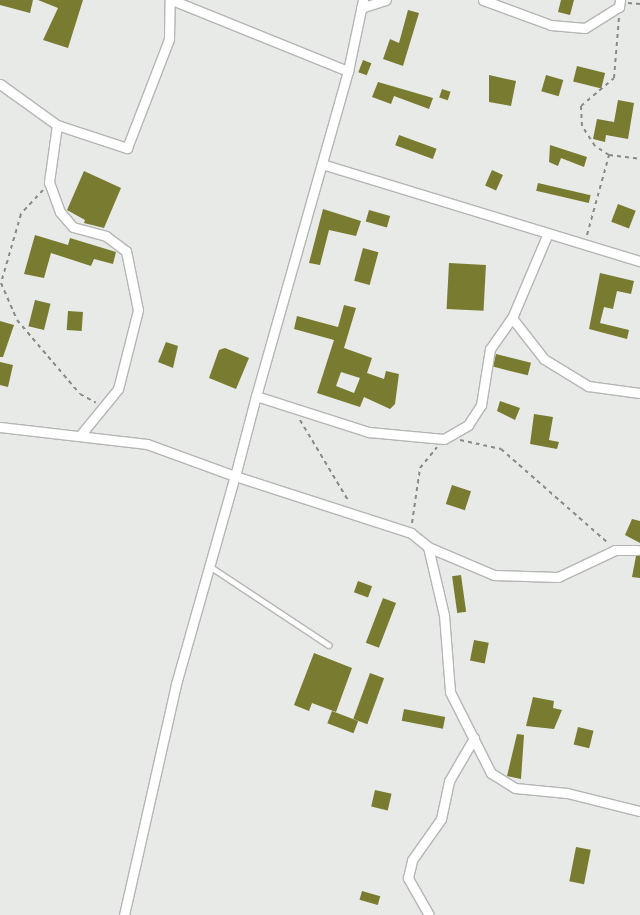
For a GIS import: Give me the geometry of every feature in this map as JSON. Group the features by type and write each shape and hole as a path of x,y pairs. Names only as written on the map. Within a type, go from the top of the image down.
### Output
{"street":[{"path":"0,84 57,126 127,148 169,39 171,0 348,71"},
{"path":"124,915 176,684 211,567 256,396 348,71 362,4 386,0"},
{"path":"483,0 551,26 585,28 620,3"},
{"path":"57,126 49,182 60,212 73,227 106,236 126,251 138,310 118,389 82,433"},
{"path":"322,164 640,261"},
{"path":"256,396 294,412 369,432 444,439 468,425 480,405 490,349 512,318 548,233"},
{"path":"512,318 544,359 588,386 640,393"},
{"path":"0,427 82,433 147,444 235,476 411,533 428,547 494,575 558,577 616,550 637,550"},
{"path":"428,547 444,615 450,692 491,773 503,783 640,811"},
{"path":"439,915 428,914 408,878 412,860 441,819 449,781 474,738"}],"lane":[{"path":"211,567 329,645"}],"path":[{"path":"620,3 614,78 581,106 582,126 595,146 608,155 640,159"},
{"path":"585,244 608,155"},
{"path":"49,182 21,214 1,283 17,320 80,394 104,406"},
{"path":"294,412 357,517"},
{"path":"411,533 420,468 444,439 501,448 616,550"}],"building":[{"path":"0,0 33,0 30,13 0,5"},
{"path":"38,0 83,0 68,48 43,40 58,8"},
{"path":"561,0 574,0 570,15 558,12"},
{"path":"408,10 419,13 403,66 383,59 390,39 399,43"},
{"path":"363,60 371,63 367,75 358,72"},
{"path":"577,66 605,73 601,89 573,82"},
{"path":"489,75 516,81 511,106 489,102"},
{"path":"546,75 563,80 559,96 541,91"},
{"path":"378,82 433,98 429,109 394,96 391,104 372,97"},
{"path":"442,89 451,92 448,100 439,98"},
{"path":"618,100 634,103 628,139 606,135 605,142 593,139 597,119 614,122"},
{"path":"399,135 437,149 433,159 395,145"},
{"path":"550,145 587,157 584,167 561,158 558,166 549,162"},
{"path":"492,170 503,175 496,190 485,186"},
{"path":"84,171 121,188 104,228 84,223 85,220 67,210"},
{"path":"538,183 591,195 589,203 536,191"},
{"path":"618,204 636,211 629,229 611,222"},
{"path":"323,209 361,221 356,236 329,230 320,265 309,263"},
{"path":"369,210 390,216 387,228 366,222"},
{"path":"35,235 68,245 70,238 116,252 113,264 94,259 91,266 51,253 44,278 24,274"},
{"path":"363,248 378,252 370,285 354,281"},
{"path":"449,263 486,265 484,311 447,309"},
{"path":"600,273 634,281 631,294 617,291 613,309 604,307 600,323 629,330 627,339 589,329"},
{"path":"35,300 51,304 44,330 28,326"},
{"path":"344,305 356,308 344,348 372,358 367,373 384,379 386,371 399,374 395,404 390,409 364,397 360,407 317,393 334,340 294,329 297,316 338,327","holes":["341,372 360,378 354,393 336,386"]},
{"path":"68,311 83,312 82,331 67,330"},
{"path":"0,321 14,325 3,357 0,357"},
{"path":"166,342 178,346 173,368 158,362"},
{"path":"225,348 249,358 236,389 209,378 219,350"},
{"path":"496,354 531,363 528,375 493,367"},
{"path":"0,362 13,365 8,387 0,385"},
{"path":"500,401 520,408 515,420 497,411"},
{"path":"534,414 553,417 549,440 559,442 557,449 530,444"},
{"path":"452,485 471,491 465,510 446,504"},
{"path":"632,519 640,521 640,543 625,535"},
{"path":"640,555 640,578 632,577 636,556"},
{"path":"461,575 466,612 457,613 452,576"},
{"path":"358,581 372,586 368,597 354,592"},
{"path":"383,598 396,603 379,648 366,643"},
{"path":"474,640 489,643 485,663 470,661"},
{"path":"314,653 352,668 336,712 312,703 309,711 294,705"},
{"path":"370,673 384,678 367,724 353,719"},
{"path":"533,697 554,701 553,708 562,710 554,729 526,726"},
{"path":"404,709 445,717 443,729 402,721"},
{"path":"332,711 358,721 353,733 327,723"},
{"path":"578,727 594,731 589,748 574,744"},
{"path":"517,734 524,735 521,779 507,776"},
{"path":"375,790 392,794 388,810 371,807"},
{"path":"576,847 591,850 584,884 569,881"},
{"path":"362,891 380,896 378,905 360,900"}]}
